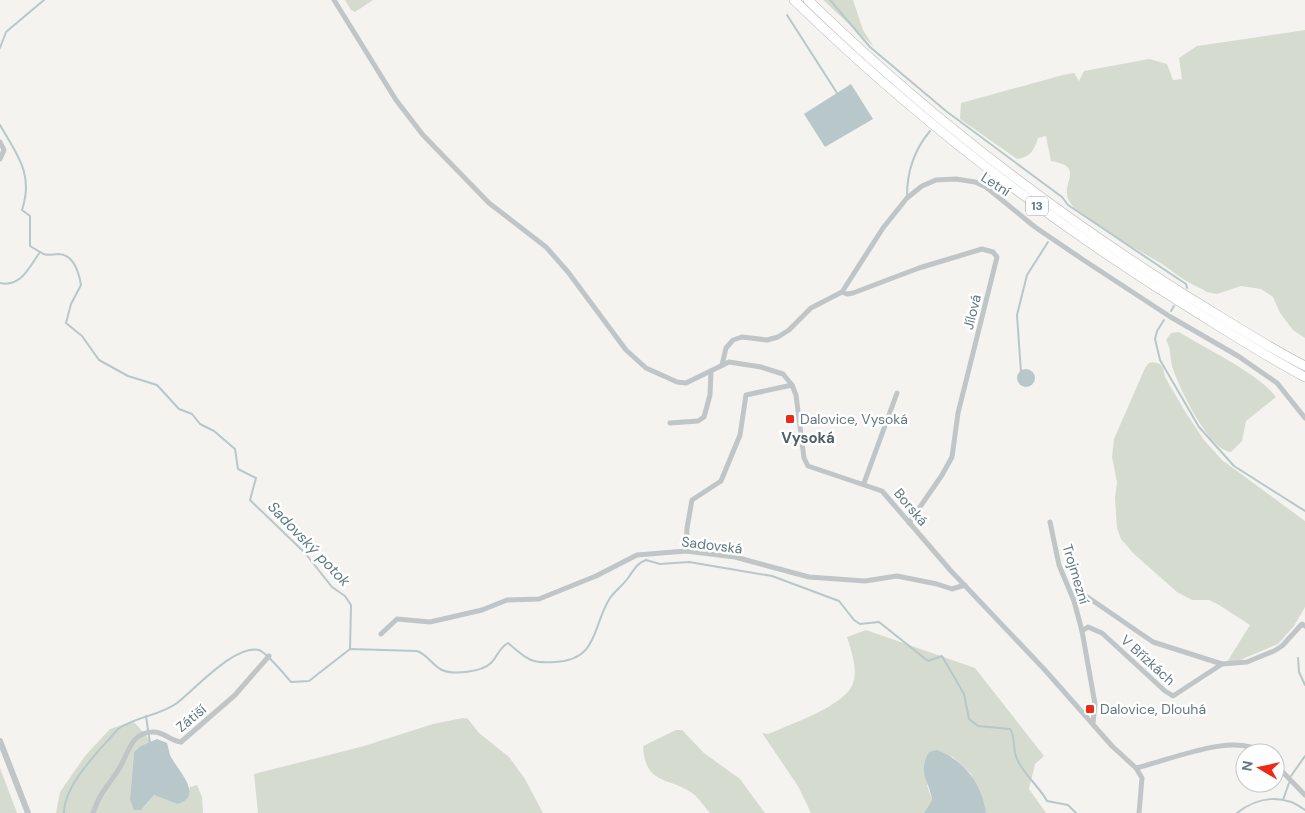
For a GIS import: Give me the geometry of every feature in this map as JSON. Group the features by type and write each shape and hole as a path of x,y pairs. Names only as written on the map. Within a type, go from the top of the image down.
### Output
{"highway":[{"name":"13","path":"794,0 854,57 943,134 1053,219 1110,259 1270,358 1305,377"},
{"name":"13","path":"808,0 876,63 949,126 1051,205 1115,250 1273,349 1305,366"}],"street":[{"path":"334,0 396,100 423,135 489,203 546,247 568,272 626,350 646,368 669,380 686,383 730,362 761,367 782,374 792,385"},
{"path":"0,142 4,150 0,159"},
{"name":"Letní","path":"842,292 883,228 907,198 922,186 936,180 956,179 975,182 986,187 1036,227 1125,288 1238,356 1277,383 1305,418"},
{"name":"Jílová","path":"842,292 853,293 919,268 982,249 992,252 997,257 958,413 952,457 942,476 909,524"},
{"path":"722,365 726,348 733,340 742,337 767,340 778,337 789,330 811,308 842,292"},
{"path":"670,423 698,421 704,417 710,395 712,371"},
{"path":"686,550 687,528 692,500 721,481 740,436 746,395 792,385"},
{"name":"Borská","path":"792,385 796,395 804,458 808,466 882,491 909,524 1112,746 1136,768"},
{"path":"864,484 897,393"},
{"name":"Trojmezní","path":"1050,522 1059,565 1074,601 1082,631"},
{"name":"Sadovská","path":"381,634 397,619 430,622 445,620 482,610 507,600 517,598 539,599 596,576 636,555 686,550 735,557 809,577 865,581 897,576 952,589 965,585"},
{"path":"1074,601 1080,596 1086,596 1153,642 1222,664"},
{"name":"V Břízkách","path":"1082,631 1088,627 1102,633 1173,696 1222,664 1247,662 1274,651 1282,646 1302,624 1305,626"},
{"path":"1082,631 1095,704 1093,723"},
{"name":"Zátiší","path":"93,813 97,798 121,766 124,755 134,740 150,732 158,732 174,741 181,742 235,695 268,657"},
{"path":"0,741 28,813"},
{"path":"1138,813 1142,778 1136,768 1194,752 1235,744"},
{"path":"1285,774 1305,795"}],"shaded area":[{"path":"345,0 373,0 355,12 351,10"},
{"path":"823,0 853,0 863,30 874,47"},
{"path":"1305,30 1305,338 1293,330 1280,313 1273,297 1261,289 1241,286 1217,294 1207,292 1108,232 1078,211 1070,203 1067,194 1069,169 1063,164 1051,161 1046,136 1038,138 1033,150 1028,155 1017,159 960,119 961,103 1063,75 1074,73 1079,81 1084,71 1149,59 1167,64 1173,80 1182,79 1179,58 1197,46"},
{"path":"851,84 873,119 825,147 804,114"},
{"path":"1179,332 1245,370 1268,388 1276,397 1246,421 1242,441 1231,452 1222,449 1204,430 1181,388 1172,366 1170,349 1166,340 1171,333"},
{"path":"1149,363 1160,364 1163,368 1165,377 1186,413 1204,440 1222,460 1305,521 1305,607 1294,626 1278,644 1240,660 1227,662 1250,625 1209,600 1192,600 1177,592 1134,554 1121,539 1117,528 1115,498 1117,482 1112,457 1114,439 1145,368"},
{"path":"1026,369 1032,372 1035,378 1032,384 1026,387 1020,384 1017,378 1020,372"},
{"path":"866,630 975,668 1044,756 1035,764 1029,789 1046,813 986,813 971,774 952,756 927,785 932,800 924,813 811,813 798,786 762,733 768,734 803,720 840,699 853,683 855,672 847,637"},
{"path":"463,718 468,719 479,733 509,757 525,779 543,813 258,813 254,774 364,746 433,724"},
{"path":"133,721 151,741 134,752 130,799 144,807 154,795 177,804 186,799 190,787 197,785 202,797 203,813 56,813 60,792 85,756 110,729"},
{"path":"676,730 682,730 704,753 740,779 765,813 710,813 692,793 660,779 654,774 648,768 643,746"},
{"path":"157,739 167,743 170,755 187,782 189,795 185,800 177,804 154,795 141,810 134,810 130,799 134,752 141,746"},
{"path":"937,750 947,754 970,774 980,792 986,813 924,813 932,800 924,766 929,752"},
{"path":"0,768 17,813 0,813"}],"waterway":[{"path":"0,48 6,32 44,0"},
{"path":"830,0 870,47 946,111 1062,197 1068,205 1186,284 1187,288"},
{"path":"787,15 837,93"},
{"path":"0,125 22,165 26,186 22,210 30,216 30,246 40,252"},
{"path":"907,196 908,178 912,161 924,138 930,131"},
{"path":"1021,372 1017,315 1027,275 1048,242"},
{"name":"Sadovský potok","path":"0,283 7,284 19,279 40,252 47,255 64,255 72,261 79,275 81,285 71,304 66,323 82,336 99,360 128,376 157,385 179,409 192,414 200,424 214,431 235,449 238,469 256,478 250,500 305,553 332,587 345,596 351,605 350,649"},
{"path":"1171,311 1174,306"},
{"path":"1164,320 1157,331 1155,339 1160,360 1199,427 1234,466 1305,511"},
{"path":"64,813 66,802 76,779 118,729 132,721 156,714 177,703 227,660 239,654 249,650 259,650 291,682 309,681 350,649 417,651 447,672 467,672 481,669 491,663 508,643 525,657 534,661 555,662 569,660 580,655 587,648 610,598 638,565 646,560 660,564 689,562 772,576 839,601 854,620 860,624 879,622 928,661 942,656 964,694 969,719 978,726 1010,729 1020,765 1047,801 1068,805 1076,813"},
{"path":"1298,658 1299,672 1305,685"},
{"path":"146,716 150,743"},
{"path":"1291,776 1305,756"},
{"path":"1283,800 1289,783"},
{"path":"1237,813 1253,803 1270,799 1288,801 1305,810"}],"place":[{"name":"Dalovice, Vysoká","path":"790,419"},
{"name":"Dalovice, Dlouhá","path":"1090,709"}],"district":[{"name":"Vysoká","path":"808,438"}]}
